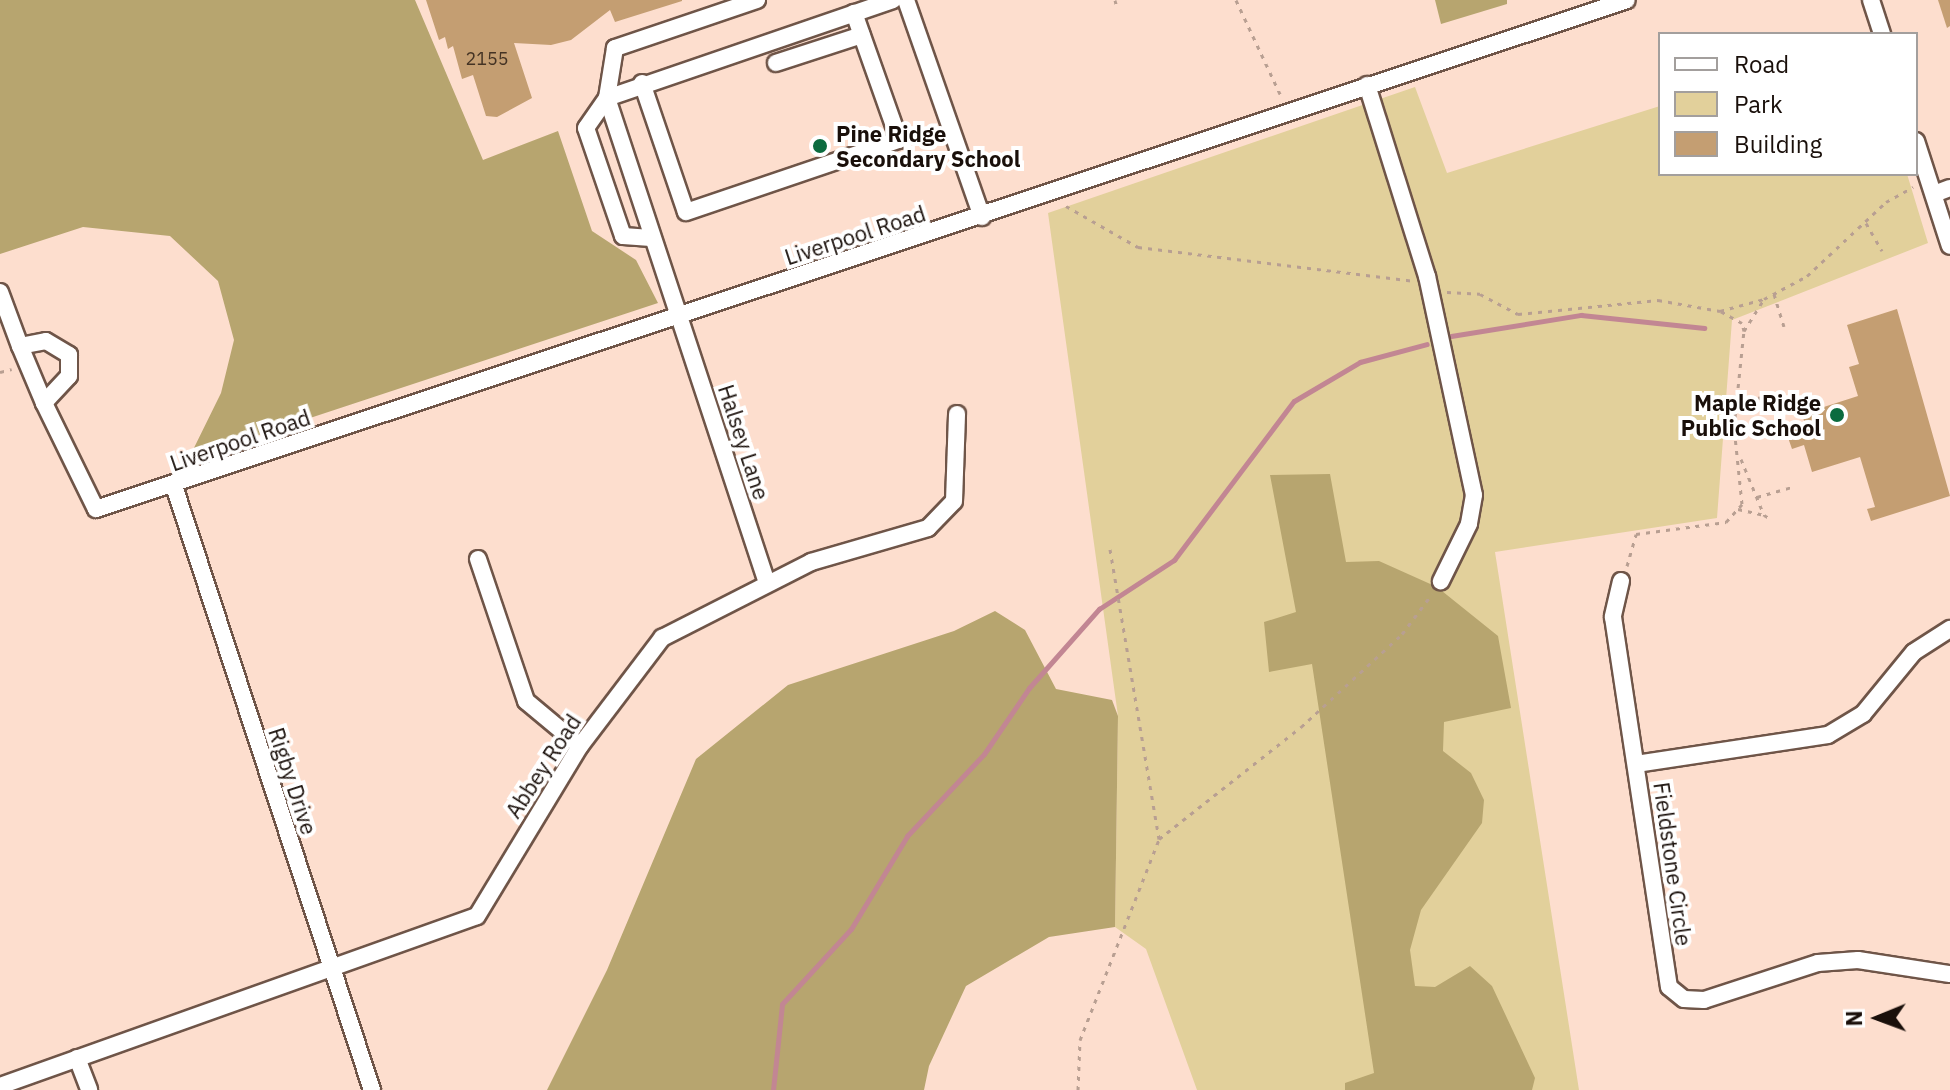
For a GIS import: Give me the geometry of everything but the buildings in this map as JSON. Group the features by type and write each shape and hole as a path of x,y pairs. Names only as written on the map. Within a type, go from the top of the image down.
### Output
{"street":[{"path":"651,238 623,236 586,128 607,98 615,48 757,0"},
{"path":"607,98 642,83 893,0"},
{"path":"906,0 982,217"},
{"name":"Liverpool Road","path":"44,403 96,509 174,486 1627,0"},
{"path":"1871,0 1881,32"},
{"path":"642,83 686,212 899,140 854,13"},
{"path":"776,63 862,35"},
{"path":"1367,85 1429,284 1474,495 1469,524 1441,581"},
{"name":"Halsey Lane","path":"607,98 767,583"},
{"path":"1918,146 1929,176 1942,191 1950,246"},
{"path":"0,292 20,346 44,403 69,376 69,355 46,341 20,346"},
{"name":"Abbey Road","path":"0,1086 477,916 580,746 662,638 811,562 928,528 954,501 957,414"},
{"name":"Rigby Drive","path":"174,486 372,1090"},
{"path":"478,559 526,701 580,746"},
{"path":"1621,581 1613,617 1636,764"},
{"name":"Fieldstone Circle","path":"1950,629 1914,652 1863,714 1828,735 1636,764 1669,987 1684,999 1704,1000 1818,963 1858,960 1950,974"},
{"path":"77,1058 89,1090"}],"path":[{"path":"1236,0 1280,94"},
{"path":"1720,311 1764,299 1807,276 1886,202 1929,176"},
{"path":"1066,206 1138,247 1429,284 1451,294 1480,294 1518,314 1658,300 1720,311 1742,323 1744,331 1737,398 1738,451 1744,489 1738,509 1726,522 1636,534 1621,581"},
{"path":"1865,222 1882,251"},
{"path":"1774,294 1784,327"},
{"path":"1744,331 1764,299"},
{"path":"1737,398 1762,398"},
{"path":"1738,451 1764,515"},
{"path":"1757,497 1791,487"},
{"path":"1738,509 1771,519"},
{"path":"1110,549 1159,839"},
{"path":"1078,1090 1080,1040 1159,839 1301,727 1402,634 1441,581"}],"green space":[{"path":"1415,87 1447,173 1658,107 1658,176 1908,176 1928,243 1732,320 1717,518 1495,552 1579,1090 1197,1090 1146,949 1115,927 1118,716 1048,213"}],"shaded area":[{"path":"0,0 415,0 483,160 558,131 592,231 636,260 658,303 189,458 221,393 234,340 218,281 170,236 83,227 0,254"},
{"path":"1435,0 1507,0 1507,4 1441,24"},
{"path":"1330,474 1346,562 1379,561 1437,587 1498,636 1511,708 1444,722 1443,751 1471,773 1484,800 1482,823 1421,910 1410,950 1415,986 1435,987 1470,966 1492,986 1535,1078 1532,1090 1345,1090 1345,1083 1374,1073 1312,664 1269,672 1264,622 1296,612 1270,475"},
{"path":"995,611 1025,630 1056,689 1112,700 1118,716 1115,927 1049,937 966,986 929,1066 924,1090 547,1090 607,970 696,759 788,685 954,631"}],"waterway":[{"path":"1451,336 1581,315 1704,328"},
{"path":"773,1090 782,1004 851,929 907,836 984,754 1029,688 1099,609 1174,560 1294,401 1360,362 1427,344"}],"place":[{"name":"Pine Ridge Secondary School","path":"820,146"},
{"name":"Maple Ridge Public School","path":"1837,415"}]}
